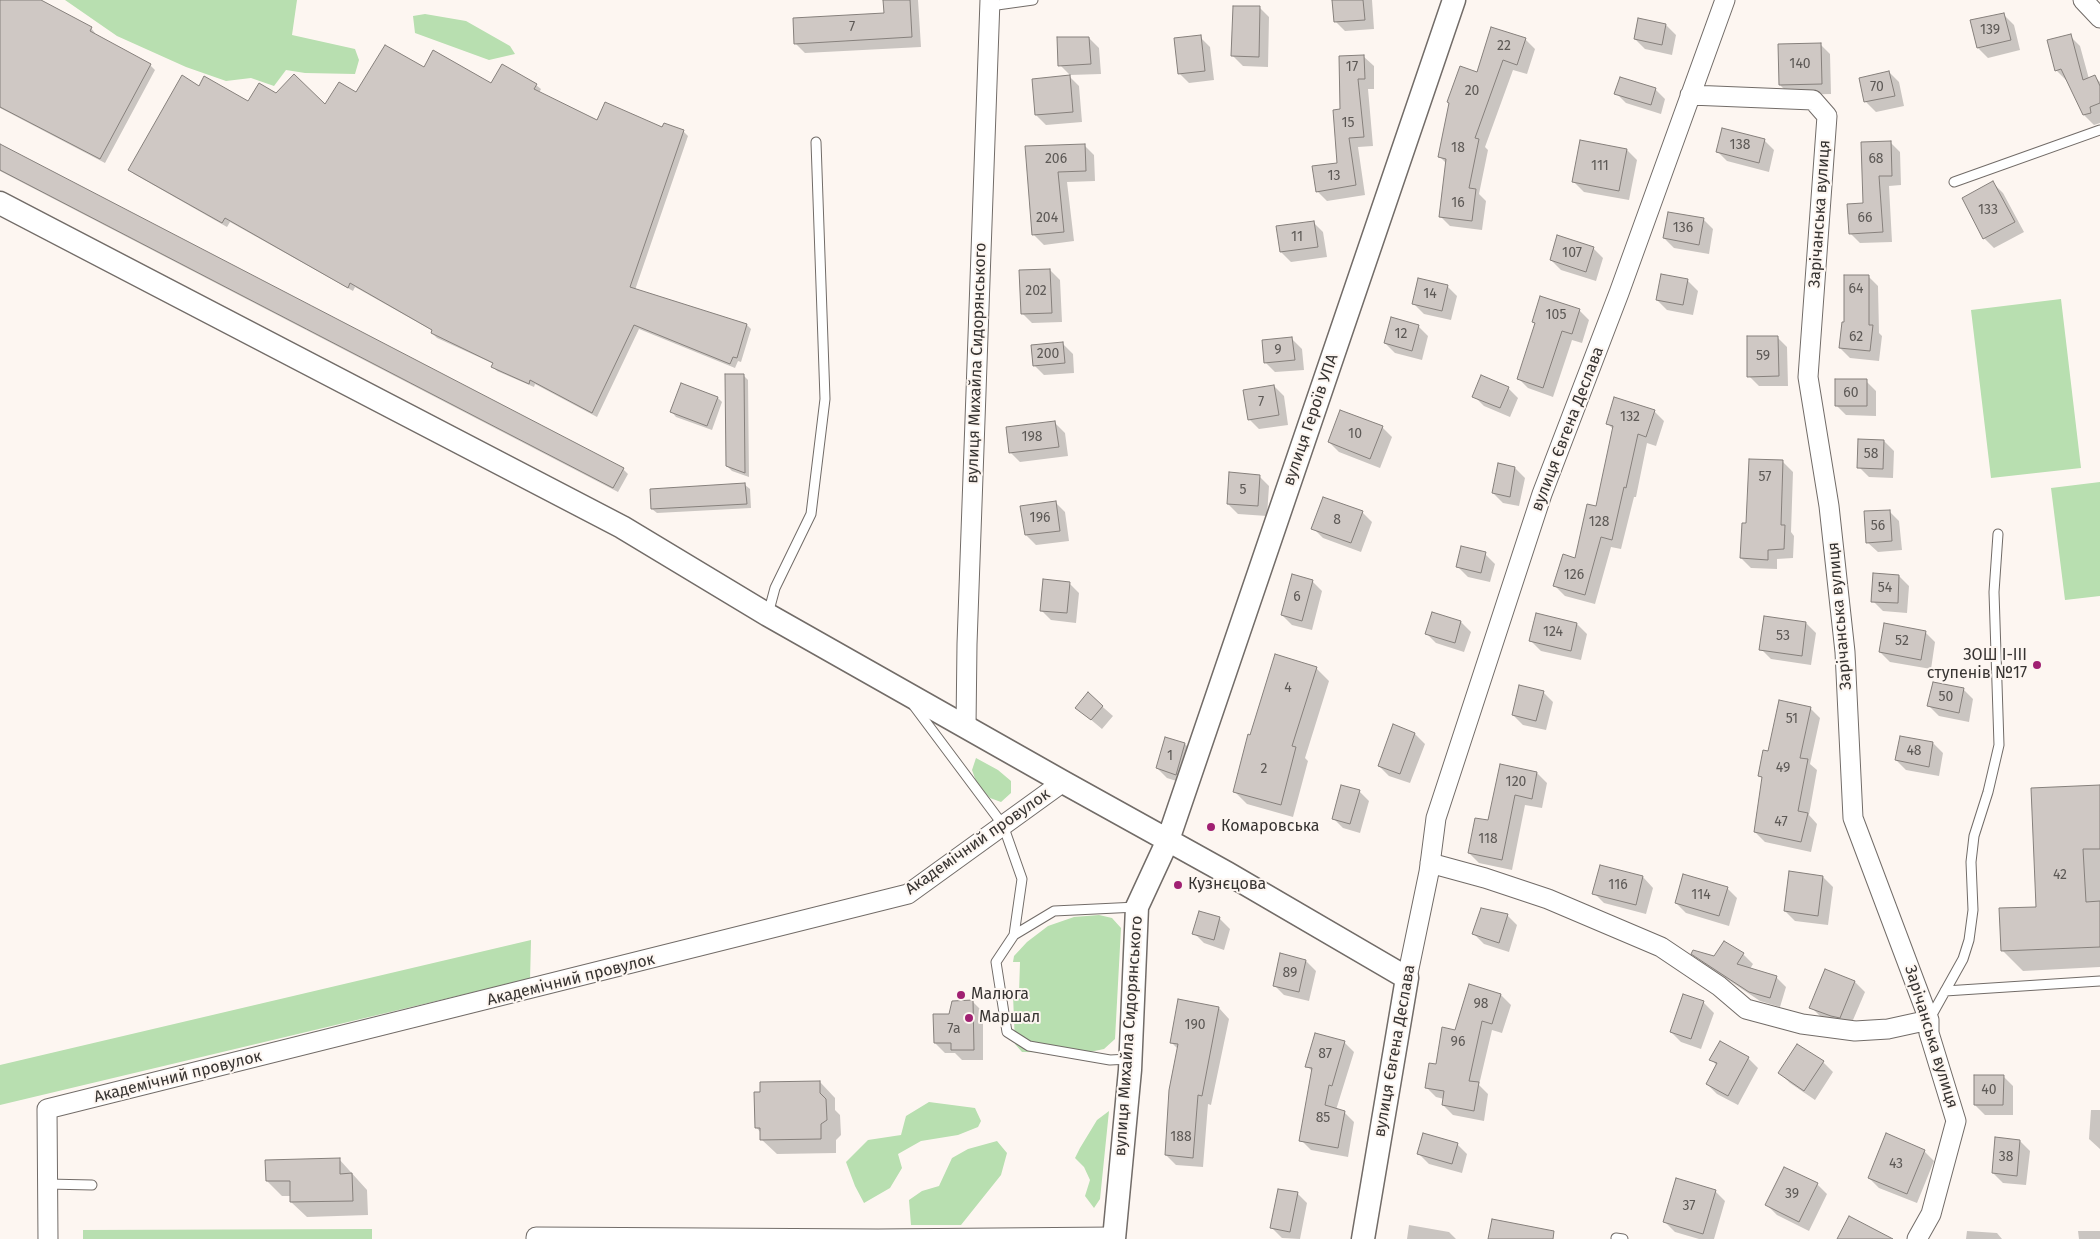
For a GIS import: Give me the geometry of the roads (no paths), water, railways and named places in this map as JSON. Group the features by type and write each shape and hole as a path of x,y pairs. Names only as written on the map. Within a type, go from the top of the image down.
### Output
{"street":[{"name":"вулиця Героїв УПА","path":"1168,840 1454,0"},
{"name":"вулиця Євгена Деслава","path":"1363,1239 1407,978 1430,863 1436,818 1542,494 1619,293 1725,0"},
{"path":"2083,0 2100,18"},
{"name":"вулиця Михайла Сидорянського","path":"966,726 967,644 990,3"},
{"name":"Зарічанська вулиця","path":"1690,95 1813,100 1827,116 1808,377 1829,506 1838,584 1844,652 1853,818 1929,1020 1929,1033 1956,1121 1931,1214 1917,1239"},
{"path":"0,202 624,524 768,615 1168,840 1407,978"},
{"name":"Академічний провулок","path":"48,1184 47,1110 908,894 1063,782"},
{"name":"вулиця Михайла Сидорянського","path":"1114,1238 1131,1059 1137,907 1168,840"},
{"path":"1430,863 1485,878 1548,899 1661,947 1719,986 1746,1009 1802,1024 1856,1031 1888,1029 1929,1020"},
{"path":"48,1184 48,1239"},
{"path":"536,1239 536,1237 1114,1238"}],"lane":[{"path":"990,3 1033,0"},
{"path":"1954,182 2100,130"},
{"path":"768,615 775,588 812,514 825,399 816,142"},
{"path":"1929,1020 1963,959 1970,940 1972,910 1971,862 1974,836 1988,792 1999,745 1994,592 1998,534"},
{"path":"902,690 1003,826 1022,879 1014,935 996,962 1007,1032 1030,1046 1110,1060 1131,1059"},
{"path":"1014,935 1054,912 1137,907"},
{"path":"1945,991 2100,981"},
{"path":"48,1184 92,1185"}],"place":[{"name":"ЗОШ І-ІІІ ступенів №17","path":"2037,665"},
{"name":"Комаровська","path":"1211,827"},
{"name":"Кузнєцова","path":"1178,885"},
{"name":"Малюга","path":"961,995"},
{"name":"Маршал","path":"969,1018"}]}
